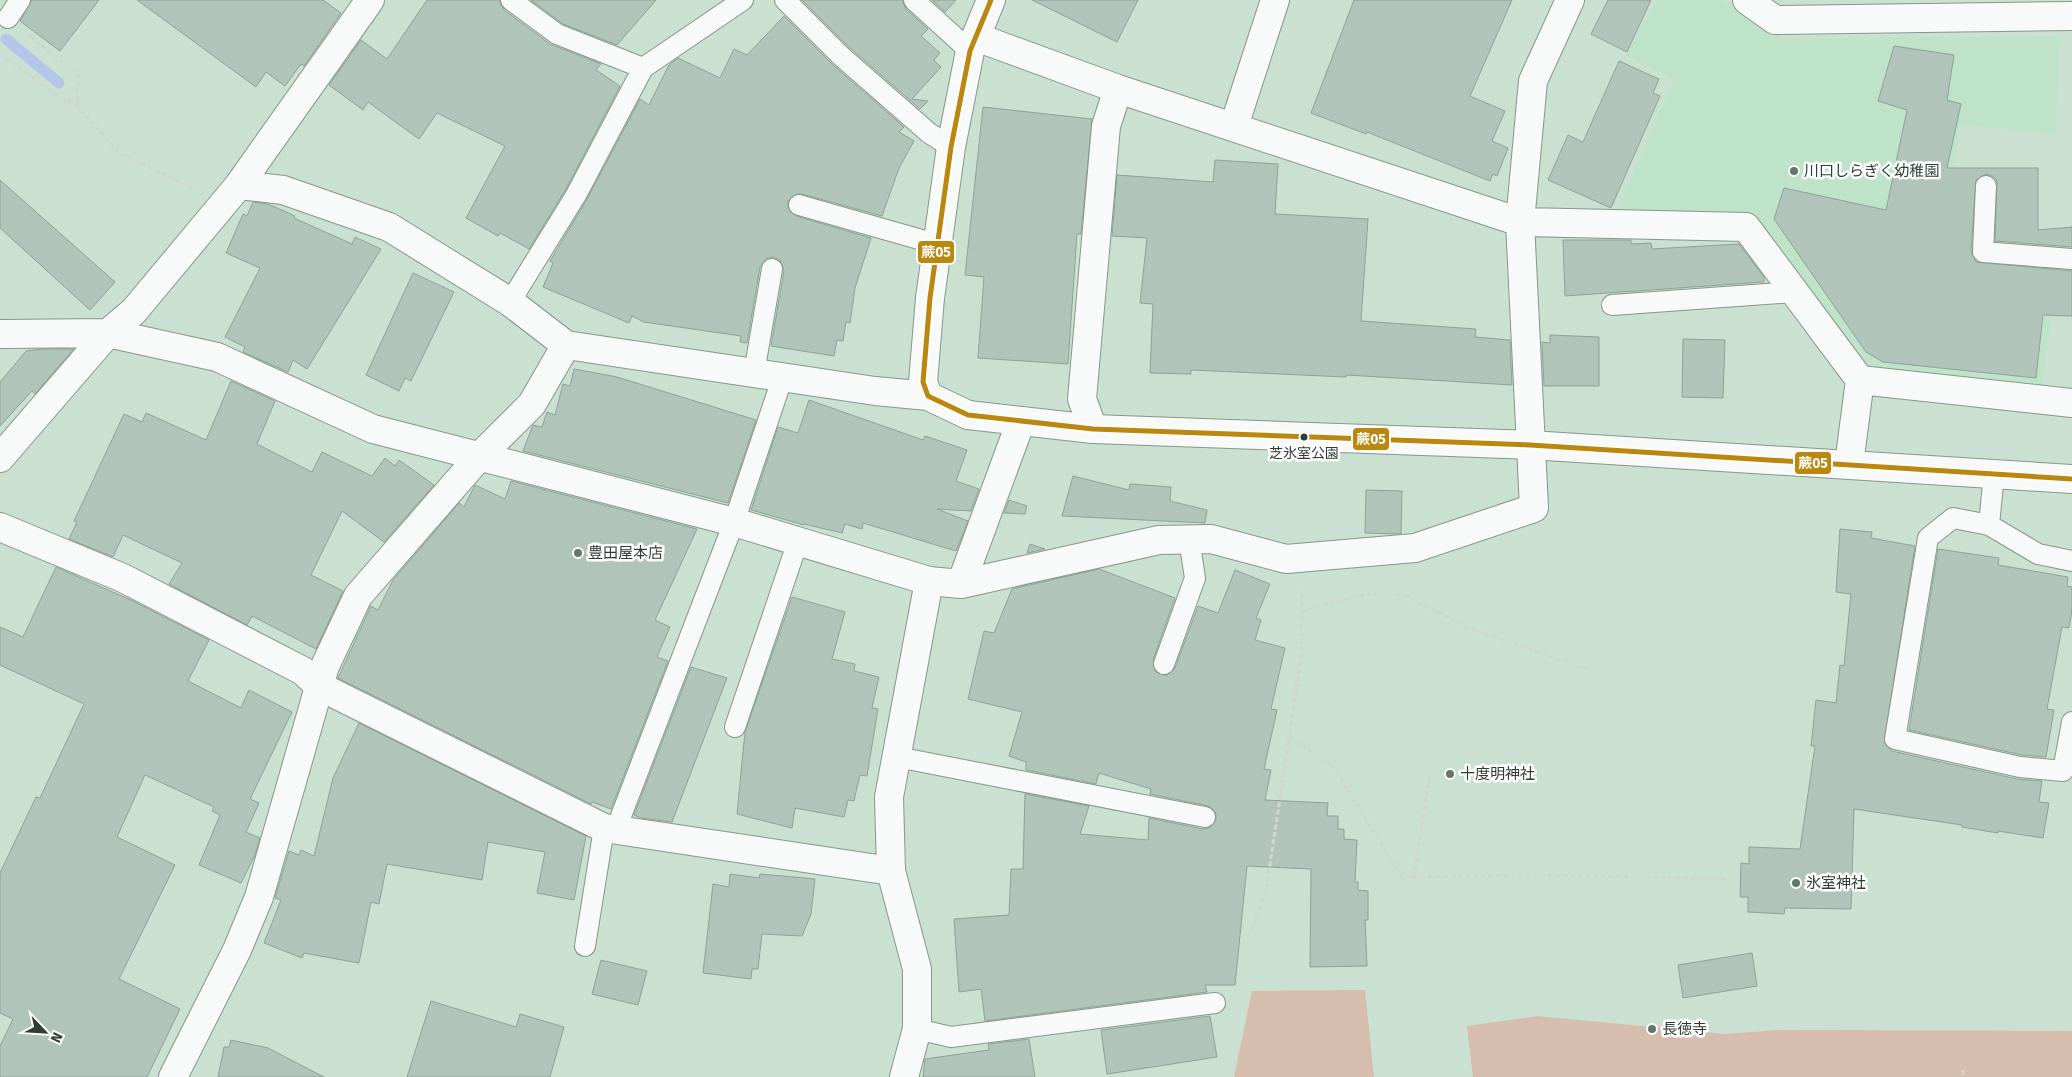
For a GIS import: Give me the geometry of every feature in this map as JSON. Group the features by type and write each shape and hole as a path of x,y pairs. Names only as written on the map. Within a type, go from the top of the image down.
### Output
{"street":[{"path":"928,396 923,382 936,244 951,147 973,44 991,0"},
{"path":"1234,126 1275,0"},
{"path":"0,334 108,333 217,357 373,429 478,458 734,522 929,581 960,584 1159,540 1211,539 1286,559 1415,548 1534,508 1520,222 1533,81 1570,0"},
{"path":"1747,0 1775,20 2072,16"},
{"path":"0,458 108,333 134,311 240,185 362,3"},
{"path":"973,44 1234,126 1520,222 1746,227 1860,380 1849,464"},
{"path":"1093,429 1082,399 1106,126 1118,89"},
{"path":"240,185 283,190 389,227 510,302 566,345 874,391 928,396 968,415 1093,429 1530,445 2072,479"},
{"path":"172,1077 237,950 259,897 325,666 358,596 478,458 532,404 566,345"},
{"path":"1860,380 2072,403"},
{"path":"960,584 1021,422"},
{"path":"0,527 123,578 303,671 319,686 610,828 891,871"},
{"path":"904,1077 917,1029 917,968 891,871 890,797 929,581"}],"lane":[{"path":"8,18 20,0"},
{"path":"511,0 557,34 644,68"},
{"path":"510,302 576,194 644,68 743,0"},
{"path":"785,0 929,134 951,147"},
{"path":"914,0 973,44"},
{"path":"1986,186 1983,252 2072,259"},
{"path":"799,205 936,244"},
{"path":"754,373 772,270"},
{"path":"1612,305 1794,292"},
{"path":"585,946 610,828 734,522 783,376"},
{"path":"1989,525 1994,474"},
{"path":"2072,562 2038,554 1989,525 1953,518 1928,538 1896,739 2020,768 2063,771 2072,722"},
{"path":"1164,664 1195,578 1189,539"},
{"path":"735,727 798,542"},
{"path":"897,757 1205,817"},
{"path":"917,1029 951,1037 1215,1003"}],"path":[{"path":"8,18 78,76 77,105"},
{"path":"0,53 50,91 77,105 118,152 196,190 211,176 240,185"},
{"path":"1251,930 1266,891 1301,658 1304,557"},
{"path":"1301,611 1366,594 1404,595 1471,629 1590,670"},
{"path":"1289,736 1332,766 1402,877 1543,875 1726,879"},
{"path":"1414,877 1430,773"},
{"path":"1963,1070 1963,1077"}],"shaded area":[{"name":"川口しらぎく幼稚園","path":"1657,0 1723,0 1782,39 2060,36 2055,133 1960,125 1940,260 1965,309 2051,318 2042,385 1886,373 1864,361 1754,212 1618,210 1674,79 1626,55"},
{"path":"1365,990 1374,1077 1234,1077 1252,991"},
{"path":"1538,1016 1724,1034 1779,1030 2072,1031 2072,1077 1473,1077 1467,1026"}],"building":[{"path":"32,0 99,0 60,51 20,21"},
{"path":"137,0 323,0 341,13 304,66 301,64 285,86 266,72 256,87"},
{"path":"427,0 499,0 504,10 550,44 601,64 596,70 620,86 566,189 529,249 500,233 498,236 466,218 505,146 437,113 419,139 368,102 363,110 329,85 361,40 387,59"},
{"path":"531,0 656,0 617,45 563,24"},
{"path":"802,0 902,0 906,9 928,29 921,36 940,53 934,60 941,67 912,99 928,101 920,109 849,47"},
{"path":"932,0 956,0 945,12"},
{"path":"1032,0 1138,0 1117,42"},
{"path":"1354,0 1512,0 1470,96 1505,111 1492,141 1508,148 1497,176 1493,174 1490,181 1367,132 1366,134 1311,113"},
{"path":"1608,0 1651,0 1627,52 1591,34"},
{"path":"784,16 833,65 904,127 899,132 914,141 899,168 882,216 802,194 796,194 788,201 788,208 796,216 871,238 855,288 850,323 846,322 843,341 837,340 834,356 771,346 784,271 780,260 774,257 767,258 760,267 747,343 740,342 741,336 644,322 632,316 629,323 543,287 553,263 550,261 586,201 640,99 649,105 669,65 678,58 720,78 734,49 747,55"},
{"path":"1894,46 1954,55 1947,100 1961,104 1947,168 2038,168 2038,230 2072,227 2072,247 1995,241 1997,181 1993,176 1986,174 1976,180 1971,251 1976,262 2072,271 2072,316 2043,315 2036,378 1883,362 1866,352 1774,219 1784,188 1886,210 1907,110 1878,101"},
{"path":"1619,61 1659,79 1653,93 1660,96 1611,208 1548,180 1568,135 1583,142"},
{"path":"983,107 1092,119 1081,234 1077,234 1068,364 978,358 984,277 965,275"},
{"path":"1215,160 1278,164 1275,214 1368,219 1361,321 1476,329 1475,337 1510,340 1512,385 1347,375 1346,377 1191,370 1191,374 1150,373 1153,304 1140,303 1147,238 1112,236 1117,175 1213,182"},
{"path":"0,180 115,282 90,310 0,228"},
{"path":"253,202 268,204 352,244 355,237 381,249 307,369 293,360 288,372 243,352 245,347 225,337 260,268 226,253 243,214 247,216"},
{"path":"1563,240 1631,240 1631,244 1651,243 1652,249 1739,244 1764,277 1764,282 1565,296"},
{"path":"413,273 454,292 411,381 405,378 399,391 366,375"},
{"path":"1550,335 1599,337 1599,386 1544,386 1542,342 1550,343"},
{"path":"1683,339 1725,340 1723,398 1682,397"},
{"path":"74,349 35,394 32,391 0,426 0,382 26,351"},
{"path":"574,369 617,377 756,420 728,503 523,451 533,425 542,427 547,412 555,415 563,384 570,386"},
{"path":"231,381 275,401 257,444 312,472 322,452 372,476 385,458 395,466 399,460 434,485 384,542 342,511 311,575 343,591 316,649 252,616 247,625 169,584 182,563 123,535 113,557 69,539 77,522 74,521 124,414 142,422 146,413 206,440"},
{"path":"809,400 923,440 925,436 967,450 956,481 979,489 971,511 937,509 968,521 956,551 863,523 862,529 845,524 842,533 804,525 751,510 778,427 798,433"},
{"path":"1073,476 1129,490 1130,484 1171,487 1170,501 1207,510 1205,523 1062,516"},
{"path":"511,481 697,529 655,620 670,627 657,657 668,661 611,809 592,802 591,804 338,678 371,606 378,610 393,580 459,503 464,507 475,485 505,499"},
{"path":"1366,490 1402,491 1401,534 1365,533"},
{"path":"1009,500 1027,506 1025,514 1004,513"},
{"path":"1840,529 1872,532 1871,538 1915,546 1884,743 1892,751 2017,779 2042,781 2039,802 2049,803 2043,838 1998,831 1998,833 1962,827 1962,825 1854,809 1851,909 1785,908 1784,914 1748,912 1748,897 1740,897 1741,863 1749,864 1749,847 1800,849 1815,746 1811,746 1816,700 1836,703 1840,665 1844,666 1851,594 1836,592"},
{"path":"1030,544 1045,549 1027,553"},
{"path":"1938,549 1999,558 1998,565 2068,577 2067,586 2072,587 2072,610 2069,628 2062,627 2047,709 2054,710 2046,757 2022,755 1909,730"},
{"path":"56,567 133,601 209,640 188,681 241,708 249,690 292,712 250,799 259,803 246,832 260,838 255,855 241,883 199,865 220,815 212,811 214,807 145,775 117,837 175,865 119,979 180,1009 147,1077 0,1077 0,1046 13,1019 0,1013 0,873 36,797 40,798 84,704 0,665 0,627 23,637"},
{"path":"1099,569 1175,598 1153,660 1155,671 1166,676 1175,668 1198,606 1218,613 1235,570 1270,584 1256,618 1261,620 1255,640 1285,648 1271,709 1277,710 1264,769 1271,770 1265,800 1328,803 1327,816 1338,816 1338,829 1344,829 1344,839 1357,840 1355,882 1358,882 1358,890 1368,891 1368,920 1365,920 1367,966 1310,967 1311,869 1247,866 1235,985 1205,985 1207,992 985,1021 981,989 959,992 954,919 1009,915 1011,869 1023,869 1025,794 1089,806 1080,834 1148,840 1149,818 1203,829 1209,828 1216,820 1216,813 1208,806 1150,794 1151,789 1099,773 1096,784 1026,770 1026,762 1009,756 1022,712 968,699 984,631 994,633 1012,589"},
{"path":"792,597 845,612 832,659 855,664 854,671 879,677 872,708 878,709 867,776 860,775 854,801 848,800 844,817 795,808 792,828 737,814 745,732"},
{"path":"691,667 727,678 672,822 641,818 634,815"},
{"path":"359,723 586,836 574,900 537,893 545,852 488,842 482,880 387,864 379,904 371,902 359,963 304,953 302,958 264,943 281,900 275,898 289,851 299,855 301,850 314,856 333,778"},
{"path":"730,874 759,878 760,874 815,879 811,914 802,936 762,934 758,969 752,969 751,979 703,973 713,884 729,887"},
{"path":"1752,953 1757,986 1683,998 1678,965"},
{"path":"601,960 647,971 638,1005 592,994"},
{"path":"431,1001 516,1027 520,1014 564,1027 550,1077 407,1077"},
{"path":"1210,1016 1217,1057 1107,1074 1101,1030"},
{"path":"1029,1039 1035,1077 923,1077 925,1059 989,1050 988,1044"},
{"path":"231,1040 268,1048 324,1077 218,1077 224,1047 229,1047"}],"waterway":[{"path":"6,39 59,83"}],"transit line":[{"name":"蕨05","path":"991,0 970,51 951,147 930,298 923,382 928,396 968,415 1093,429 1530,445 2072,479"}],"place":[{"name":"川口しらぎく幼稚園","path":"1794,171"},
{"name":"芝氷室公園","path":"1304,437"},
{"name":"豊田屋本店","path":"578,553"},
{"name":"十度明神社","path":"1450,774"},
{"name":"氷室神社","path":"1796,883"},
{"name":"長徳寺","path":"1652,1029"}]}
